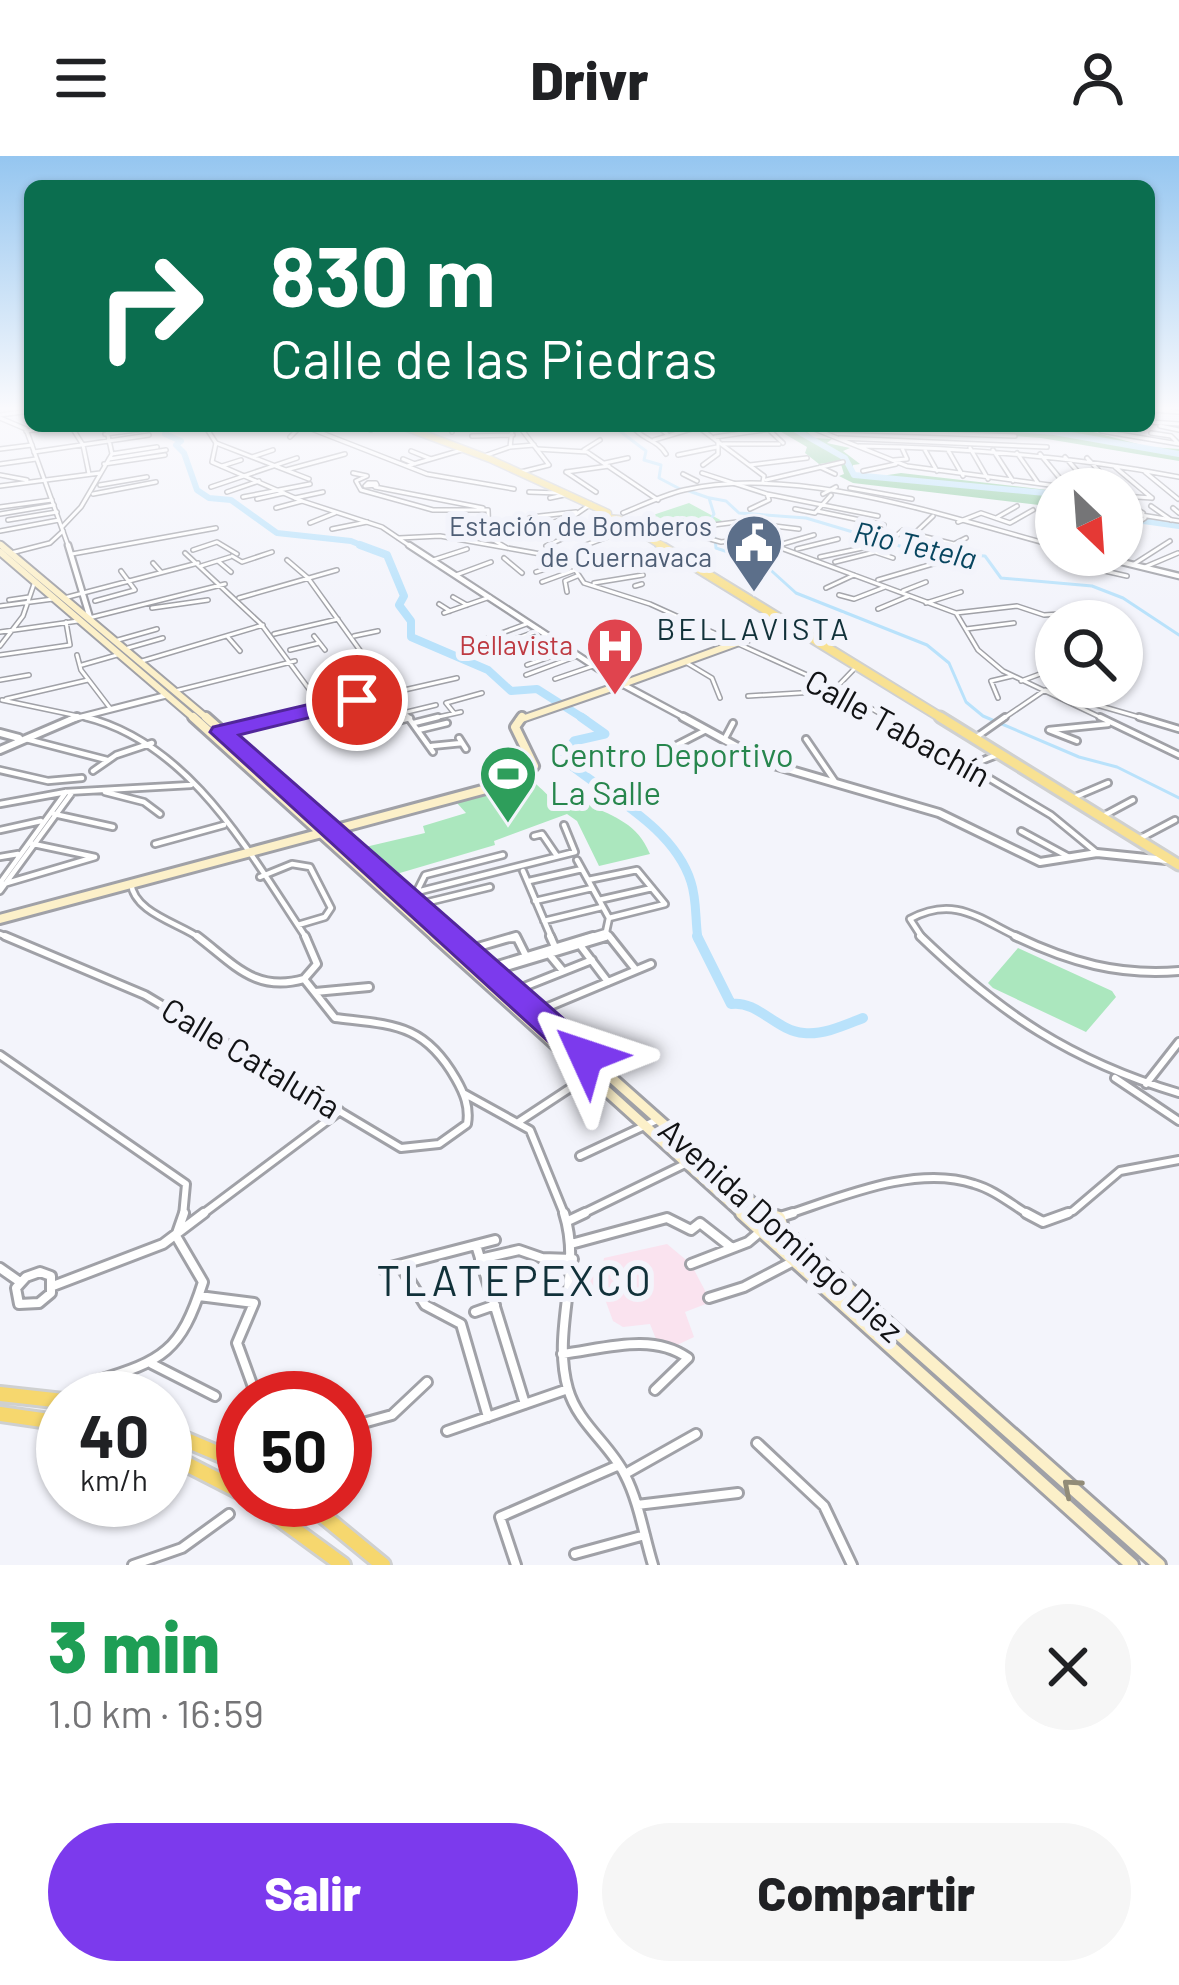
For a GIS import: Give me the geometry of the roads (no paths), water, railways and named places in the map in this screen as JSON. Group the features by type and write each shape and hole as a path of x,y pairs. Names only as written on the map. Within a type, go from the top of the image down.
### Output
{"highway":[{"path":"0,1394 36,1398"},
{"path":"0,1414 36,1419"},
{"path":"291,1527 343,1565"},
{"path":"337,1527 383,1565"}],"main road":[{"path":"531,476 616,516 839,654"},
{"path":"531,476 616,516 654,540"},
{"path":"5,553 34,583 59,598"},
{"path":"5,553 86,619"},
{"path":"702,569 1177,860"},
{"name":"Avenida Domingo Diez","path":"86,619 118,640 156,679"},
{"name":"Avenida Domingo Diez","path":"86,619 221,732 322,833 760,1213 794,1260 1132,1565"},
{"path":"0,919 529,778 539,762 520,727 528,716 788,624"},
{"name":"Avenida Domingo Diez","path":"175,695 308,822 311,832 322,833"},
{"path":"1000,753 1177,860"},
{"path":"322,833 416,810"},
{"name":"Avenida Domingo Diez","path":"398,896 416,905 536,1012 590,1076 652,1122 687,1163 783,1232 1158,1565"}],"street":[{"path":"17,476 27,482"},
{"path":"43,476 86,594 86,619"},
{"path":"0,486 76,476"},
{"path":"93,494 99,476"},
{"path":"97,485 147,476"},
{"path":"211,487 243,476"},
{"path":"247,476 399,538 593,666 778,767 939,813 1032,860 1074,860 1097,854 1177,860"},
{"path":"257,499 309,482 297,476"},
{"path":"366,476 356,482 361,490 433,510 488,510"},
{"path":"451,476 514,489"},
{"path":"550,498 596,493 571,476"},
{"path":"623,476 658,500"},
{"path":"687,476 697,481 686,483 691,489"},
{"path":"712,476 766,494 878,516"},
{"path":"759,476 765,483 1035,541"},
{"path":"566,560 545,543 680,491 765,483 785,476"},
{"path":"964,476 1035,483"},
{"path":"1010,476 1013,481"},
{"path":"1149,476 1178,499"},
{"path":"227,492 259,481"},
{"path":"0,531 58,516 93,494 156,483"},
{"path":"375,487 488,510"},
{"path":"823,494 836,487"},
{"path":"850,488 912,499"},
{"path":"902,497 909,489"},
{"path":"243,497 281,491"},
{"path":"295,498 323,492"},
{"path":"529,492 574,495"},
{"path":"870,503 879,493"},
{"path":"750,509 770,500 766,494"},
{"path":"816,512 831,495"},
{"path":"276,508 302,501"},
{"path":"515,535 591,504"},
{"path":"996,518 1017,506"},
{"path":"1151,506 1174,521"},
{"path":"1173,508 1179,513"},
{"path":"795,509 884,525"},
{"path":"0,510 58,516"},
{"path":"488,510 489,537 513,550"},
{"path":"958,522 981,513 1012,523 1033,510"},
{"path":"488,526 511,529 542,515 576,512"},
{"path":"310,523 335,513"},
{"path":"739,513 739,522 757,539 830,563 946,612 956,615 1017,606 1035,612"},
{"path":"1143,514 1174,521"},
{"path":"8,520 58,516"},
{"path":"5,553 50,544 58,516"},
{"path":"914,533 933,516"},
{"path":"1143,520 1148,517"},
{"path":"332,529 367,522"},
{"path":"713,525 739,522 800,529"},
{"path":"71,554 216,528"},
{"path":"583,546 632,528"},
{"path":"895,537 903,530 957,544 966,538"},
{"path":"654,540 685,532 721,542 757,539"},
{"path":"399,538 445,535 566,560"},
{"path":"777,546 814,535"},
{"path":"791,550 838,539"},
{"path":"924,548 932,539"},
{"path":"1143,559 1170,541"},
{"path":"193,550 217,542 242,562 272,553"},
{"path":"816,558 868,547"},
{"path":"433,560 467,549"},
{"path":"519,572 504,559 521,552"},
{"path":"830,563 875,552 893,558"},
{"path":"185,553 266,624 288,650 323,708"},
{"path":"1145,567 1178,553"},
{"path":"10,600 86,594 235,555"},
{"path":"218,560 231,572"},
{"path":"287,560 308,578 432,749 462,743"},
{"path":"536,572 566,560"},
{"name":"Calle Tabachín","path":"566,560 589,585 650,604 838,689 1051,815 1097,854"},
{"path":"456,575 490,562"},
{"path":"153,563 161,572"},
{"path":"874,581 936,563"},
{"path":"1145,567 1179,575"},
{"path":"239,598 337,570"},
{"path":"95,601 135,590 121,571"},
{"path":"542,582 577,573"},
{"path":"567,592 567,579 577,573"},
{"path":"826,588 856,574"},
{"path":"589,585 616,576 643,575"},
{"path":"632,578 641,584 635,586"},
{"path":"900,593 926,582"},
{"path":"0,646 34,583"},
{"path":"150,606 225,584"},
{"path":"555,588 566,584"},
{"path":"839,595 854,598 887,587"},
{"path":"925,603 961,592"},
{"path":"117,596 127,609"},
{"path":"878,609 909,596"},
{"path":"453,597 467,605"},
{"path":"439,604 447,612 490,597"},
{"path":"0,607 28,600"},
{"path":"0,632 208,600"},
{"path":"150,606 161,617"},
{"path":"956,615 990,662 1035,688"},
{"path":"274,634 338,619"},
{"path":"0,655 70,645 66,622"},
{"path":"480,641 529,623"},
{"path":"964,629 1014,623"},
{"path":"142,661 266,624"},
{"path":"316,624 320,631"},
{"path":"118,640 157,628"},
{"path":"496,646 541,630"},
{"path":"351,637 378,631"},
{"path":"227,636 240,651"},
{"path":"314,636 325,650"},
{"path":"79,666 163,638"},
{"path":"511,657 555,640"},
{"path":"288,650 320,643"},
{"path":"527,665 568,650"},
{"path":"77,655 79,666 109,707"},
{"path":"526,675 578,656"},
{"path":"0,748 71,717 175,695 295,661"},
{"path":"687,663 712,678 720,698"},
{"path":"748,696 838,689 858,665"},
{"path":"555,680 593,666"},
{"path":"0,680 29,675"},
{"path":"998,698 991,681 1012,676"},
{"path":"1022,681 1035,676"},
{"path":"221,732 457,678"},
{"path":"1,700 88,680"},
{"path":"354,732 458,712 446,703 482,693"},
{"path":"975,738 1035,693"},
{"path":"1,700 128,731 152,743 224,825 298,926 317,964 304,979 280,986 260,983 178,922 144,908 132,894 131,883"},
{"path":"410,718 436,705"},
{"path":"1076,708 1179,755"},
{"path":"1104,708 1179,729"},
{"path":"418,730 447,723"},
{"path":"724,740 733,723"},
{"path":"1077,741 1049,730 1108,724"},
{"path":"673,747 706,730"},
{"path":"0,733 107,760"},
{"path":"806,739 836,784"},
{"path":"93,771 107,760 152,743"},
{"path":"966,767 1000,753"},
{"path":"0,770 48,782 82,778"},
{"path":"1075,797 1108,783"},
{"path":"0,805 69,792 192,785"},
{"path":"101,791 144,802 160,814"},
{"path":"1,886 69,792"},
{"path":"1105,815 1132,800"},
{"path":"0,830 51,817 113,827"},
{"path":"1142,838 1175,820"},
{"path":"155,844 224,825"},
{"path":"398,896 577,851 564,825"},
{"path":"1021,831 1074,860"},
{"path":"534,836 542,834 557,856"},
{"path":"32,843 109,858"},
{"path":"0,857 24,852"},
{"path":"418,889 425,875 503,855"},
{"path":"1,886 95,857"},
{"path":"578,860 609,918 607,934 636,970"},
{"path":"260,877 292,864 310,867 331,908 325,917 298,926"},
{"path":"527,882 582,869"},
{"path":"588,880 637,870 665,906 609,918"},
{"path":"523,871 555,947"},
{"path":"416,905 490,886"},
{"path":"535,901 592,888"},
{"path":"544,921 652,888"},
{"path":"1179,971 1124,976 1096,970 952,906 931,908 910,919 928,944 1010,1019 1111,1074 1179,1093"},
{"name":"Calle Cataluña","path":"0,934 131,987 401,1148 423,1149 467,1124 472,1108 465,1094"},
{"path":"489,971 607,934"},
{"path":"489,971 607,934"},
{"path":"478,947 516,936 526,956"},
{"path":"580,945 608,982"},
{"path":"549,954 563,971"},
{"path":"524,987 592,960"},
{"path":"536,1012 651,964"},
{"path":"304,979 334,1018 382,1024 422,1037 465,1094 520,1121 540,1145 567,1221 573,1259 573,1282 561,1322 568,1389 584,1421 622,1469 652,1565"},
{"path":"315,992 369,987"},
{"path":"1146,1084 1179,1042"},
{"path":"0,1054 186,1184 176,1236 201,1272 199,1296 180,1344 152,1364 129,1371"},
{"path":"1111,1074 1129,1091 1179,1121"},
{"path":"520,1121 590,1076"},
{"path":"53,1286 46,1273 33,1274 20,1282 15,1300 25,1306 46,1298 53,1286 100,1272 176,1236 340,1111"},
{"path":"580,1156 652,1122"},
{"path":"691,1264 732,1248 771,1223 946,1177 988,1188 1016,1211 1043,1222 1073,1211 1120,1171 1179,1160"},
{"path":"567,1221 687,1163"},
{"path":"571,1244 667,1218 691,1230 700,1223 732,1248"},
{"path":"383,1269 495,1240"},
{"path":"476,1245 526,1404"},
{"path":"480,1259 519,1250 542,1258 573,1259"},
{"path":"709,1298 761,1279 794,1260"},
{"path":"400,1265 425,1306 461,1324 488,1417"},
{"path":"0,1268 20,1282"},
{"path":"199,1296 254,1303 237,1343 247,1371"},
{"path":"475,1312 495,1305"},
{"path":"562,1354 649,1346 682,1351 688,1358 655,1390"},
{"path":"152,1364 215,1396"},
{"path":"372,1422 405,1410 427,1382"},
{"path":"447,1432 568,1389"},
{"path":"516,1565 500,1517 696,1434"},
{"path":"757,1443 824,1506 852,1565"},
{"path":"637,1505 738,1492"},
{"path":"133,1565 182,1548 216,1524"},
{"path":"575,1554 645,1535"}],"waterway":[{"path":"192,476 197,490 209,498 231,500 277,533 351,541 367,548"},
{"path":"659,476 680,489"},
{"path":"862,476 1035,492"},
{"path":"689,491 709,498 714,514 705,528 715,538 716,548 764,564 796,593 927,645 949,663 966,702 983,716 1079,757 1117,767 1179,798"},
{"name":"Rio Tetela","path":"710,498 726,501 739,513 806,518 920,552 985,556 1001,578 1092,586 1123,598 1179,635"},
{"path":"1143,521 1179,526"},
{"path":"360,545 367,548"},
{"path":"367,548 387,555 404,596 399,605 411,621 411,637 488,670 511,691 537,689 586,720"},
{"path":"581,717 605,734 574,741 562,758 636,812 669,844 691,882 698,938"},
{"path":"698,938 731,1004 750,1007 804,1033 827,1031 863,1018"}],"place":[{"name":"Estación de Bomberos de Cuernavaca","path":"754,594"},
{"name":"Bellavista","path":"615,697"},
{"name":"Centro Deportivo La Salle","path":"508,825"}],"district":[{"name":"BELLAVISTA","path":"754,630"},
{"name":"TLATEPEXCO","path":"515,1281"}]}
